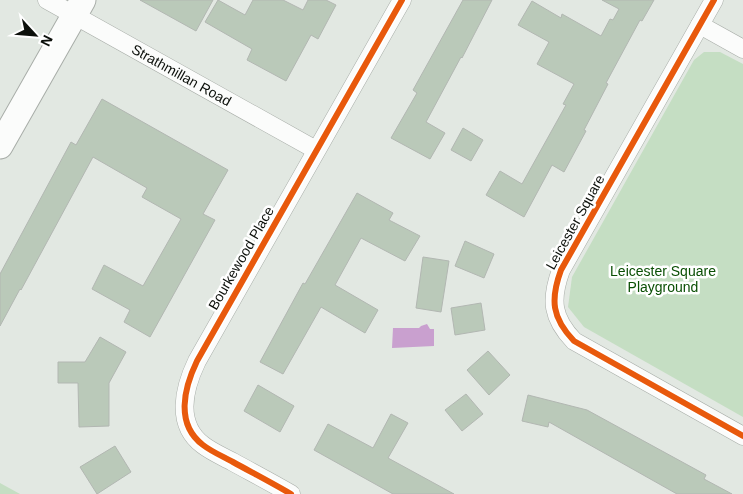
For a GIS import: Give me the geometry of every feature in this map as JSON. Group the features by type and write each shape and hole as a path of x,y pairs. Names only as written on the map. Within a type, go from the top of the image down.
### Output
{"main road":[{"path":"0,146 78,8"}],"street":[{"name":"Strathmillan Road","path":"47,0 78,8 316,150"},
{"name":"Bourkewood Place","path":"291,494 202,444 191,432 184,411 185,391 197,361 402,0"},
{"name":"Leicester Square","path":"714,0 561,270 556,283 554,300 557,317 562,329 574,342 743,436"},
{"path":"700,24 743,49"}],"green space":[{"name":"Leicester Square Playground","path":"704,52 720,52 743,64 743,417 584,327 568,307 572,277 694,60"},
{"path":"0,483 20,494 0,494"}],"shaded area":[{"path":"427,324 430,329 434,329 434,346 392,348 393,328 419,328"}],"building":[{"path":"140,0 213,0 196,31"},
{"path":"218,0 245,15 253,0 283,0 303,10 308,0 326,0 336,5 318,39 311,35 286,81 247,60 252,49 205,22"},
{"path":"463,0 492,0 426,122 445,133 430,159 391,138 417,93 413,90"},
{"path":"602,0 654,0 642,21 640,20 606,83 608,84 584,130 586,131 564,172 552,165 524,217 486,195 500,171 522,184 566,105 563,104 574,84 537,64 549,42 518,25 532,1 561,18 562,14 601,36 610,19 613,20 619,9"},
{"path":"102,99 228,170 203,214 215,220 150,337 124,322 130,310 92,289 104,265 143,286 181,219 142,197 147,188 93,157 0,326 0,274 71,142 76,145"},
{"path":"463,128 483,140 471,161 451,150"},
{"path":"357,193 393,213 389,220 420,236 405,261 361,238 335,285 378,310 365,333 321,307 283,374 260,362 303,283 305,284"},
{"path":"465,241 494,254 484,278 455,266"},
{"path":"423,257 449,261 441,312 416,308"},
{"path":"481,303 485,330 455,335 451,308"},
{"path":"100,337 126,352 109,383 109,426 79,427 78,383 58,383 58,362 85,362"},
{"path":"488,351 510,375 489,395 467,370"},
{"path":"258,385 294,406 280,432 244,411"},
{"path":"466,394 483,414 462,431 445,410"},
{"path":"528,395 587,410 706,475 704,479 732,494 677,494 549,422 548,427 522,421"},
{"path":"391,414 408,423 388,458 454,494 393,494 314,450 328,424 373,448"},
{"path":"115,446 131,472 97,494 80,467"}],"cycle path":[{"path":"291,494 203,445 188,427 185,416 186,394 197,361 402,0"},
{"path":"714,0 561,270 554,300 557,316 574,341 743,436"}]}
